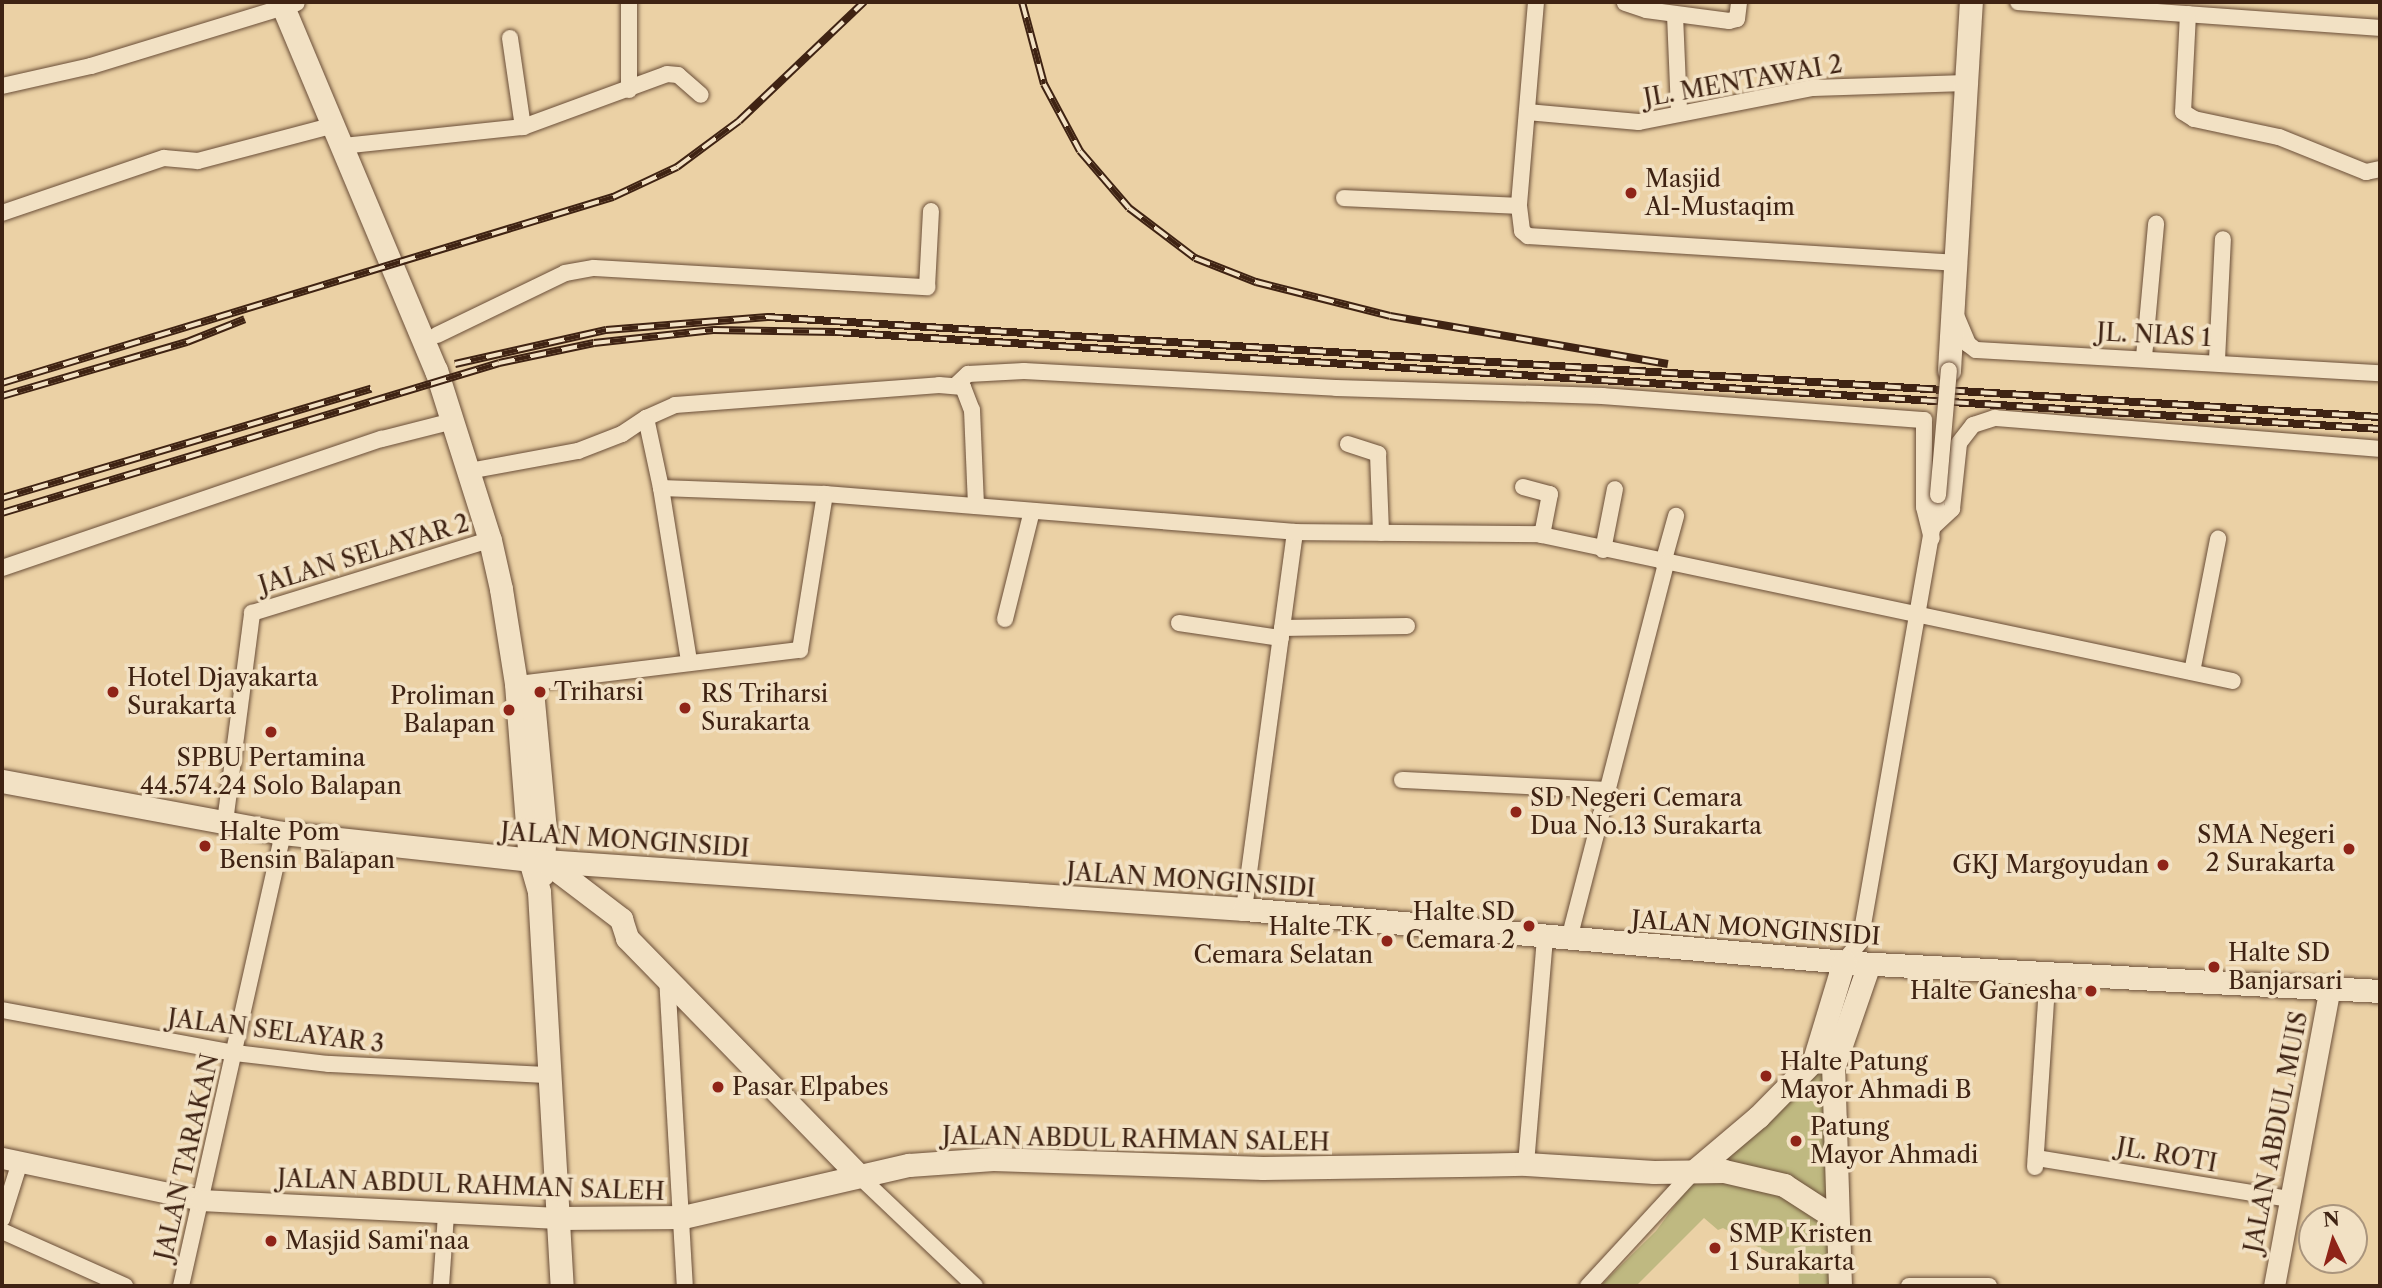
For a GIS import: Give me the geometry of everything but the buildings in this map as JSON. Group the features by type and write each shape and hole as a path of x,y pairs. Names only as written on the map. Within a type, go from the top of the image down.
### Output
{"main road":[{"path":"1949,370 1971,2"},
{"path":"290,3 453,421 477,470 490,540 524,683"},
{"path":"344,138 436,335 477,470 508,549 524,683 539,871 548,1075 562,1286"},
{"name":"JALAN MONGINSIDI","path":"2,781 283,833 539,871 1244,909 1844,961 1864,953 2048,972 2380,991"},
{"path":"539,871 621,919 627,938 858,1175"},
{"path":"1694,1171 1824,1064 1864,953"},
{"path":"1840,1286 1824,1064 1844,961"},
{"name":"JALAN ABDUL RAHMAN SALEH","path":"558,1218 683,1217 722,1211 858,1175 945,1160 993,1159 1263,1168 1526,1164 1755,1175 1784,1185 1835,1218"}],"street":[{"path":"629,2 629,90"},
{"path":"1536,2 1519,206 1522,231 1528,236 1954,263"},
{"path":"1625,3 1675,15 1735,20 1739,2"},
{"path":"2018,2 2380,28"},
{"path":"2,86 91,66 290,3"},
{"path":"2188,14 2183,112 2194,119 2279,137 2367,172 2380,169"},
{"path":"1675,15 1679,112"},
{"path":"510,38 523,127"},
{"path":"2,213 164,158 198,161 344,138 523,127 673,73 701,95"},
{"name":"JL. MENTAWAI 2","path":"1527,112 1639,122 1679,112 1833,86 1966,82"},
{"path":"1343,198 1519,206"},
{"path":"436,335 565,273 594,268 927,287 931,211"},
{"path":"2144,357 2156,225"},
{"path":"2217,360 2223,240"},
{"name":"JL. NIAS 1","path":"1952,306 1968,344 1976,350 2217,360 2380,373"},
{"path":"1864,953 1933,532 1949,370"},
{"path":"955,386 968,374 1024,371 1336,388 1603,396 1924,420 1924,515 1933,532"},
{"path":"477,470 578,451 622,434 646,418 675,404 955,386 966,390 972,410 976,506"},
{"path":"646,418 661,488 689,661"},
{"path":"1933,532 1952,509 1959,443 1973,425 1995,418 2380,449"},
{"path":"2,568 382,439 453,421"},
{"path":"1348,444 1378,454 1381,533"},
{"path":"1523,487 1550,494 1542,535"},
{"path":"661,488 825,494 1295,532 1498,530 1542,535 2234,681"},
{"path":"1603,550 1615,489"},
{"path":"524,683 689,661 800,650 825,494"},
{"path":"1005,620 1016,588 1032,511"},
{"path":"1569,939 1676,516"},
{"path":"1244,909 1295,532"},
{"path":"2192,672 2218,539"},
{"name":"JALAN SELAYAR 2","path":"225,822 252,613 490,540"},
{"path":"1180,623 1282,633 1407,626"},
{"path":"1402,780 1605,790"},
{"name":"JALAN TARAKAN","path":"181,1286 283,833"},
{"path":"1526,1164 1545,937"},
{"name":"JL. ROTI","path":"2048,972 2036,1162 2290,1199"},
{"path":"667,977 685,1286"},
{"name":"JALAN ABDUL MUIS","path":"2274,1286 2330,988"},
{"name":"JALAN SELAYAR 3","path":"2,1010 235,1053 328,1064 548,1075"},
{"path":"2,1219 11,1161"},
{"name":"JALAN ABDUL RAHMAN SALEH","path":"11,1161 201,1200 558,1218"},
{"path":"1588,1286 1694,1171"},
{"path":"858,1175 975,1286"},
{"path":"441,1286 446,1214"},
{"path":"2,1231 125,1286"},
{"path":"1909,1286 1989,1286"}],"shaded area":[{"path":"1822,1060 1831,1210 1701,1169"},
{"path":"1696,1177 1778,1192 1830,1223 1836,1286 1799,1286 1798,1257 1775,1256 1723,1228 1718,1230 1704,1218 1636,1286 1600,1286 1656,1231"}],"railway":[{"path":"2,383 613,197 677,167 739,121 864,2"},
{"path":"1022,2 1044,84 1080,151 1129,208 1195,258 1256,282 1390,316 1668,364"},
{"path":"455,364 606,330 767,317 2380,417"},
{"path":"2,396 187,342 245,319"},
{"path":"2,513 499,363 594,343 713,330 835,332 2380,429"},
{"path":"2,498 371,389"}],"place":[{"name":"Masjid Al-Mustaqim","path":"1631,193"},
{"name":"Hotel Djayakarta Surakarta","path":"113,692"},
{"name":"Triharsi","path":"540,692"},
{"name":"RS Triharsi Surakarta","path":"685,708"},
{"name":"Proliman Balapan","path":"509,710"},
{"name":"SPBU Pertamina 44.574.24 Solo Balapan","path":"271,732"},
{"name":"SD Negeri Cemara Dua No.13 Surakarta","path":"1516,812"},
{"name":"Halte Pom Bensin Balapan","path":"205,846"},
{"name":"SMA Negeri 2 Surakarta","path":"2349,849"},
{"name":"GKJ Margoyudan","path":"2163,865"},
{"name":"Halte SD Cemara 2","path":"1529,926"},
{"name":"Halte TK Cemara Selatan","path":"1387,941"},
{"name":"Halte SD Banjarsari","path":"2214,967"},
{"name":"Halte Ganesha","path":"2091,991"},
{"name":"Halte Patung Mayor Ahmadi B","path":"1766,1076"},
{"name":"Pasar Elpabes","path":"718,1087"},
{"name":"Patung Mayor Ahmadi","path":"1796,1141"},
{"name":"Masjid Sami'naa","path":"271,1241"},
{"name":"SMP Kristen 1 Surakarta","path":"1715,1248"}]}
